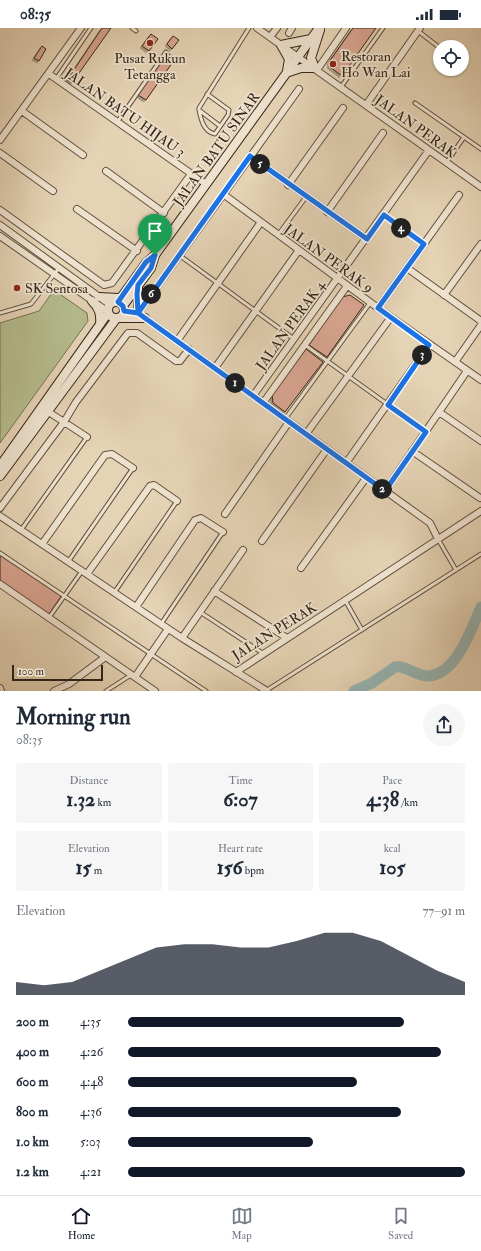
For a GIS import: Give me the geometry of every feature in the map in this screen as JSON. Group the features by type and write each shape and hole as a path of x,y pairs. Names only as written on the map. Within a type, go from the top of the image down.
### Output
{"street":[{"path":"0,140 82,28"},
{"name":"JALAN PERAK","path":"257,28 481,187"},
{"path":"270,37 277,28"},
{"path":"316,69 311,58 320,28"},
{"name":"JALAN BATU SINAR","path":"122,303 146,262 155,255 320,28"},
{"path":"316,69 346,28"},
{"path":"366,105 419,30"},
{"path":"287,74 289,59 281,45 311,39"},
{"path":"287,74 301,68 316,69"},
{"name":"JALAN BATU HIJAU 3","path":"49,74 206,184"},
{"path":"138,313 222,194 299,89"},
{"path":"288,185 343,108"},
{"path":"22,111 83,155"},
{"path":"327,212 383,133"},
{"name":"JALAN PERAK 4","path":"253,396 430,150"},
{"path":"0,153 53,191"},
{"path":"250,156 288,185 367,239"},
{"path":"106,171 164,213"},
{"path":"0,210 104,285 112,283 137,251 191,174"},
{"name":"JALAN PERAK 9","path":"222,194 429,345 481,380"},
{"path":"378,308 459,195"},
{"path":"78,209 137,251"},
{"path":"177,341 261,222"},
{"path":"0,225 59,268 108,309 111,317 145,318"},
{"path":"0,236 54,275 96,299 114,299 138,313 430,523 438,539"},
{"path":"444,295 481,244"},
{"path":"215,368 299,250"},
{"path":"0,476 117,318 122,303 151,268 155,255"},
{"path":"407,268 481,321"},
{"path":"138,285 138,313"},
{"name":"JALAN PERAK 4","path":"263,403 347,286"},
{"path":"96,299 100,312 99,327"},
{"path":"0,466 99,327 108,309 114,302 122,303"},
{"path":"306,434 391,317"},
{"path":"455,362 481,325"},
{"path":"0,508 64,422 76,402 128,333 137,333 176,361 180,361 189,350"},
{"path":"346,463 429,345"},
{"path":"385,491 467,371"},
{"path":"47,411 87,437"},
{"path":"439,412 481,441"},
{"path":"225,514 287,421"},
{"path":"262,541 327,449"},
{"path":"412,452 480,498"},
{"path":"42,544 105,455 112,454 133,468"},
{"path":"301,568 366,478"},
{"path":"84,573 150,486 154,485 177,501"},
{"name":"JALAN PERAK","path":"0,516 168,629 236,672 481,512"},
{"path":"136,607 195,520 202,518 223,532"},
{"path":"182,638 242,550"},
{"path":"0,584 104,658 155,691"},
{"path":"214,591 287,638"},
{"path":"133,676 168,629"},
{"path":"54,691 69,684 104,658"},
{"path":"236,672 266,691"}],"lane":[{"path":"56,79 91,28"},
{"path":"132,28 136,31"},
{"path":"207,94 229,110 228,115 215,134 212,134 203,125 199,110 207,94 249,28"},
{"path":"341,87 383,28"},
{"path":"419,30 433,42"},
{"path":"118,121 166,52"},
{"path":"415,103 481,149"},
{"path":"199,110 220,126"},
{"path":"446,162 464,137"},
{"path":"278,235 306,197"},
{"path":"384,215 424,244"},
{"path":"180,255 294,339"},
{"path":"0,313 31,304 59,268"},
{"path":"287,421 327,361 370,302"},
{"path":"305,345 426,432"},
{"path":"21,530 87,437"},
{"path":"68,562 133,468"},
{"path":"114,593 177,501"},
{"path":"161,624 223,532"},
{"path":"438,539 456,570"},
{"path":"0,553 65,595 206,691"},
{"path":"266,691 481,554"},
{"path":"48,618 84,573"},
{"path":"345,600 362,630"},
{"path":"200,612 264,654"},
{"path":"106,691 133,676"}],"green space":[{"path":"54,290 87,313 88,321 0,443 0,323 39,311"}],"building":[{"path":"102,28 111,28 72,83 67,80"},
{"path":"353,28 376,28 342,76 330,67 329,62"},
{"name":"Pusat Rukun Tetangga","path":"151,34 158,39 149,51 142,46"},
{"path":"173,36 179,40 172,49 167,44"},
{"path":"42,46 46,49 39,61 34,58"},
{"path":"168,53 175,59 146,100 138,95"},
{"path":"350,295 364,305 327,357 309,345 342,297"},
{"path":"306,349 323,362 285,412 273,403 272,395"},
{"path":"0,553 62,595 49,614 0,581"}],"waterway":[{"path":"354,691 372,683 395,667 403,668 424,676 438,673 447,667 462,649 481,607"}],"place":[{"name":"Pusat Rukun Tetangga","path":"150,43"},
{"name":"Restoran Ho Wan Lai","path":"333,64"},
{"name":"SK Sentosa","path":"17,288"}],"route":[{"path":"155,255 146,262 118,302 123,306 124,311 138,313 250,156 288,185 367,239 384,215 424,244 378,308 429,345 388,405 426,432 385,491 138,313 138,285 151,268 155,255"}]}
